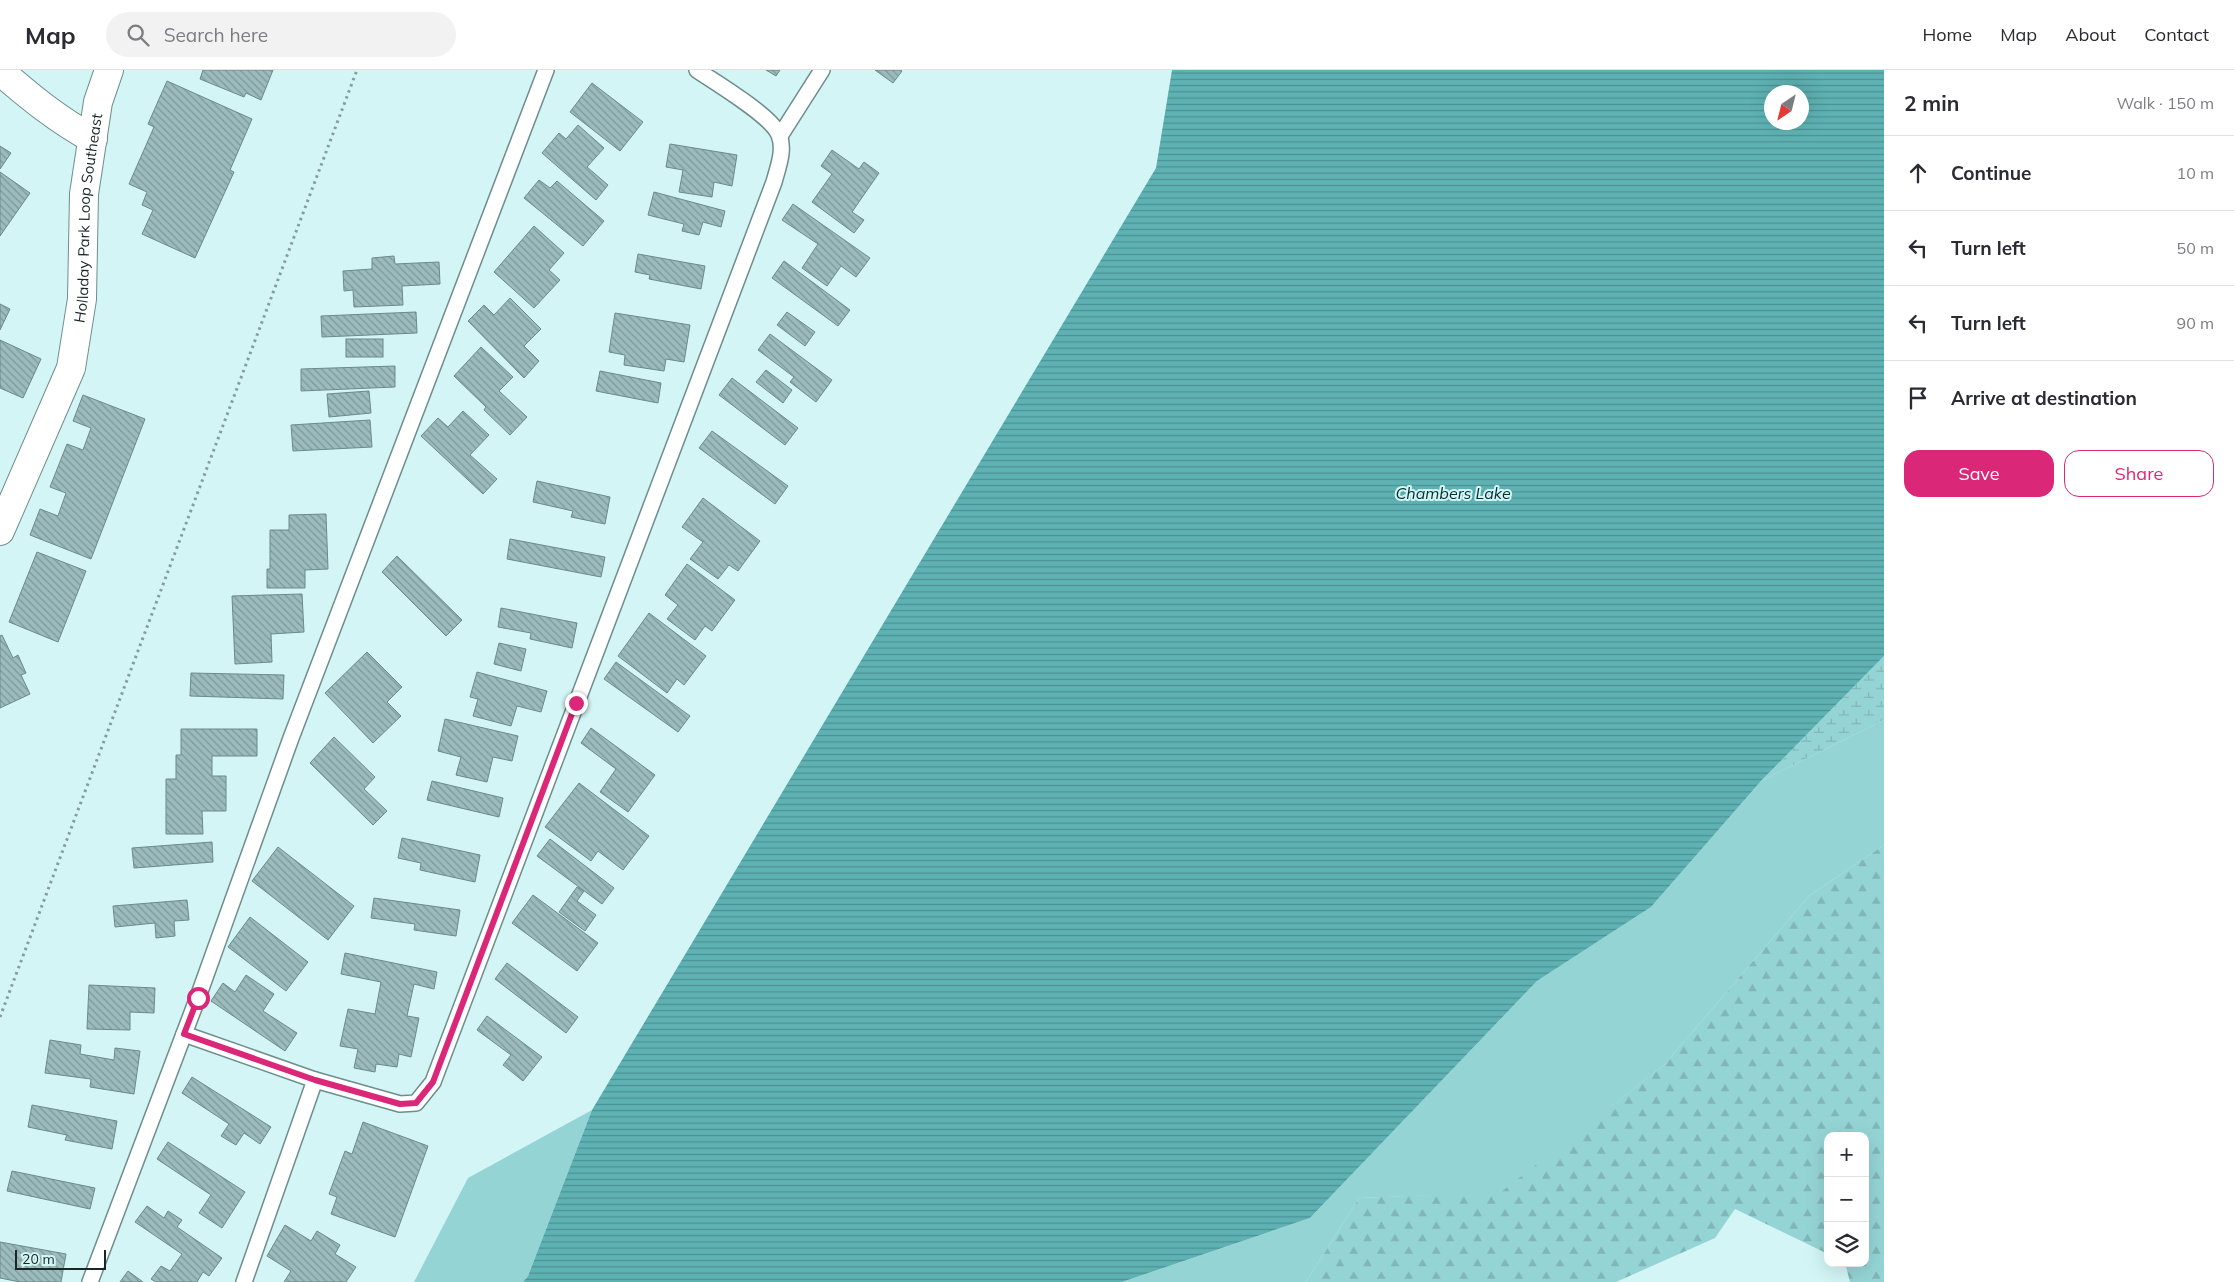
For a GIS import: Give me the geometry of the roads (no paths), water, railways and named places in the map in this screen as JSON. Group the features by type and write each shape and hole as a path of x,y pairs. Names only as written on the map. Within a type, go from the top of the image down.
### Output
{"street":[{"name":"Holladay Park Loop Southeast","path":"0,531 71,368 82,299 84,194 98,102 109,70"},
{"path":"0,71 64,124 93,139"}],"lane":[{"path":"90,1282 184,1034 295,729 546,70"},
{"path":"184,1034 315,1080 400,1104 416,1103 433,1082 774,182 781,158 780,136 769,120 697,70"},
{"path":"780,136 822,70"},
{"path":"244,1282 315,1080"}],"water":[{"name":"Chambers Lake","path":"1172,70 1884,70 1884,656 1761,781 1651,907 1537,981 1310,1218 1122,1282 523,1282 528,1276 592,1110 1156,168"}]}
